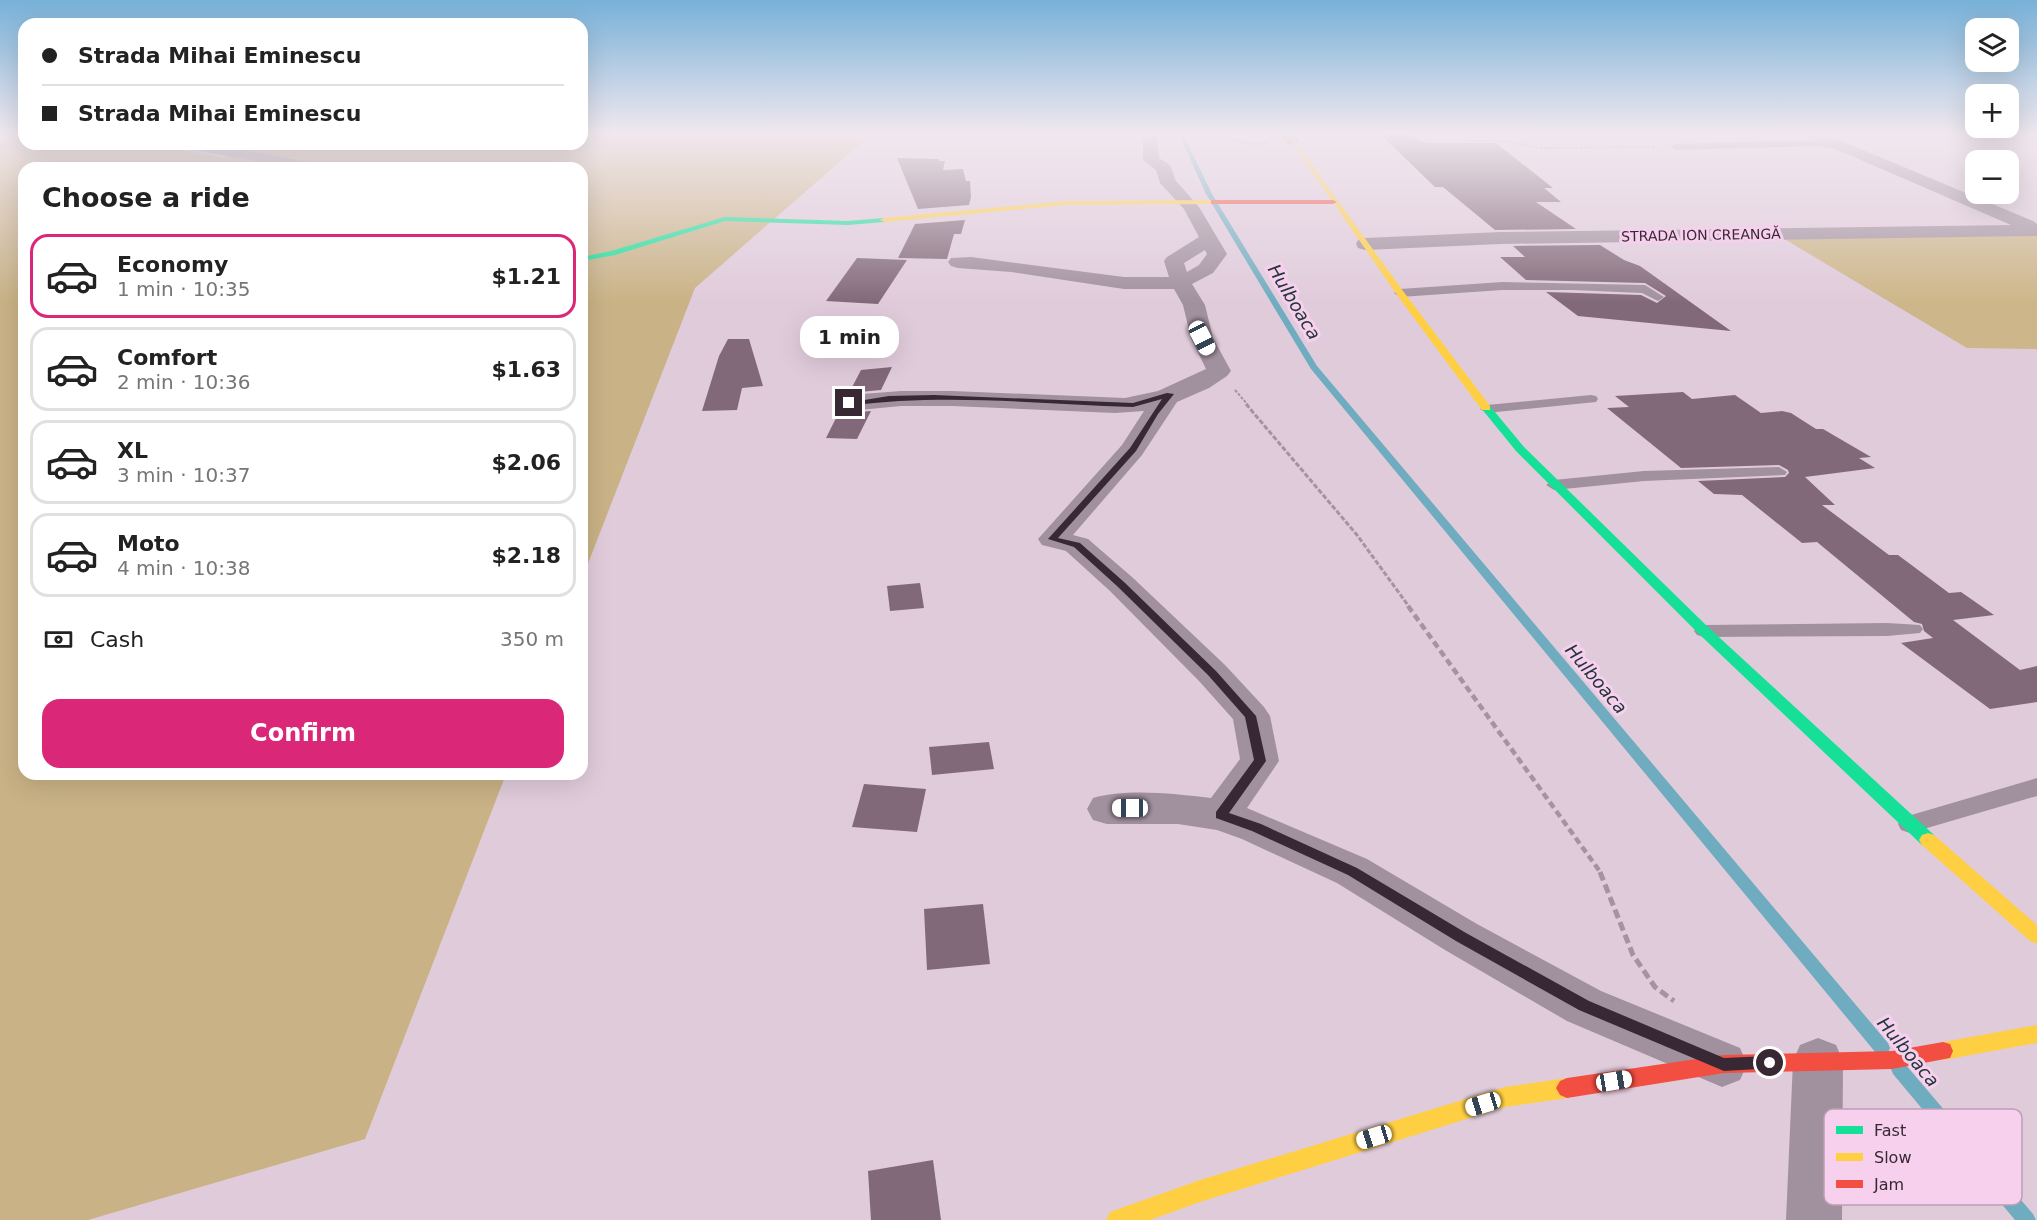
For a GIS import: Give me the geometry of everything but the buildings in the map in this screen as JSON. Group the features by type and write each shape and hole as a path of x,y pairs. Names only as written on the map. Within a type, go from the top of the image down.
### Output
{"street":[{"path":"849,403 889,398 934,398 1133,405 1206,380 1219,371 1202,338 1194,305 1180,281 1174,261 1209,239 1194,202 1173,189"},
{"path":"1324,189 1486,409 1554,485 1704,631 1910,824 2037,936"},
{"name":"STRADA ION CREANGĂ","path":"1944,189 2037,230"},
{"path":"588,258 612,253 718,219 848,223 1057,203 1333,202"},
{"name":"STRADA ION CREANGĂ","path":"1365,244 1500,238 2037,230"},
{"path":"958,262 992,254 1122,284 1152,285 1180,281"},
{"path":"1170,394 1155,413 1133,449 1053,539 1077,545 1121,584 1212,673 1251,716 1260,761 1221,815"},
{"path":"1107,808 1178,808 1221,815 1257,828 1352,871 1461,937 1584,1006 1724,1064"},
{"path":"1118,1220 1200,1191 1505,1097 1724,1064 1892,1060 2037,1034"},
{"path":"1818,1061 1820,1214"}],"lane":[{"path":"1958,196 1965,195"},
{"path":"1400,293 1502,286 1573,286 1645,289 1658,297"},
{"path":"1486,409 1591,399"},
{"path":"1554,485 1644,476 1779,472"},
{"path":"1704,631 1913,629"},
{"path":"1910,824 2037,787"}],"path":[{"path":"1219,371 1357,534 1602,874 1633,955 1655,987 1680,1004"}],"shaded area":[{"path":"0,189 18,189 18,780 504,780 365,1139 88,1220 0,1220"},
{"path":"588,189 809,189 695,288 588,564"},
{"path":"2037,236 2037,349 1967,348 1781,237"}],"waterway":[{"name":"Hulboaca","path":"1207,189 1314,367 1882,1048"},
{"name":"Hulboaca","path":"1899,1069 1933,1109"},
{"name":"Hulboaca","path":"2014,1205 2027,1220"}],"traffic: fast":[{"path":"588,258 612,253 725,219 848,223 884,220"},
{"path":"1486,408 1520,449 1704,631 1928,840"}],"traffic: slow":[{"path":"1326,189 1486,408"},
{"path":"884,220 1067,203 1214,202"},
{"path":"1928,840 2037,936"},
{"path":"1943,1051 2037,1034"},
{"path":"1118,1220 1200,1191 1505,1097 1567,1088"}],"traffic: jam":[{"path":"1214,202 1333,202"},
{"path":"1567,1088 1724,1064 1892,1060 1943,1051"}],"route":[{"path":"849,403 889,398 934,398 1133,405 1170,394 1155,413 1133,449 1053,539 1077,545 1121,584 1212,673 1251,716 1260,761 1221,815 1257,828 1352,871 1461,937 1584,1006 1724,1064 1770,1063"}]}
